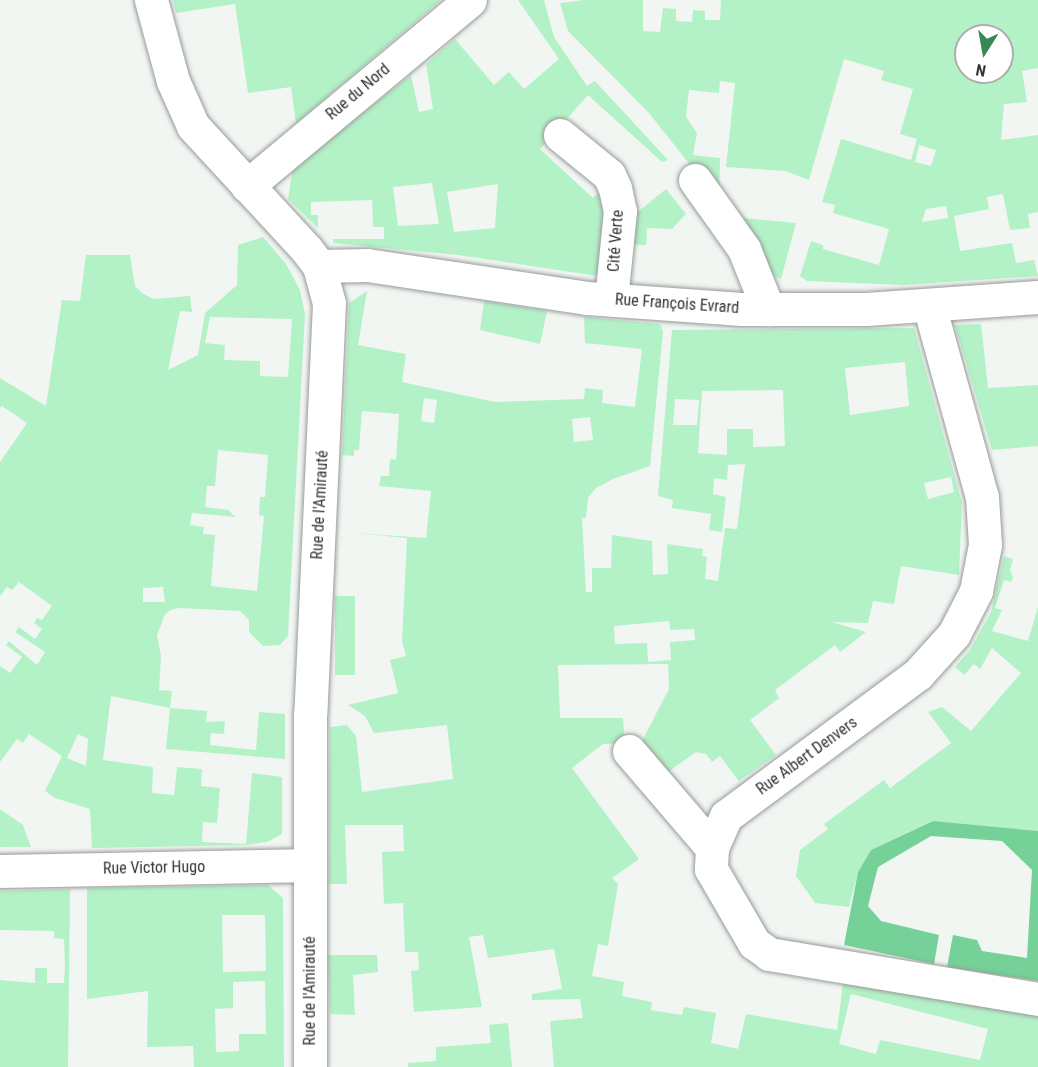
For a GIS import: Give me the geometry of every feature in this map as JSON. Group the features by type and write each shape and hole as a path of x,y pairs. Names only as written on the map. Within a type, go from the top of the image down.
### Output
{"street":[{"name":"Rue de l'Amirauté","path":"151,0 185,111 203,138 319,266 330,317 312,668 309,865 310,1067"},
{"name":"Rue du Nord","path":"247,186 470,0"},
{"name":"Cité Verte","path":"560,135 609,175 615,188 620,211 611,300"},
{"path":"695,180 744,249 768,309"},
{"name":"Rue François Evrard","path":"319,266 367,265 611,300 768,309 929,305 1038,297"},
{"name":"Rue Albert Denvers","path":"929,305 982,497 985,545 976,591 954,634 932,661 904,686 733,810 719,826 712,848 713,879 754,943 770,954 1038,999"},
{"path":"629,751 712,848"},
{"name":"Rue Victor Hugo","path":"0,871 309,865"}],"green space":[{"path":"173,0 441,0 296,123 291,87 248,93 235,4 176,13"},
{"path":"518,0 544,0 554,37 587,86 595,81 668,160 662,162 588,95 540,149 593,198 598,193 605,212 604,277 458,255 333,243 333,239 384,239 384,227 373,227 372,200 311,202 311,215 318,215 318,228 288,199 293,168 411,75 419,112 433,109 426,64 455,39 494,85 509,72 524,89 559,59","holes":["432,183 439,224 398,226 393,187","498,184 495,228 454,232 447,192"]},
{"path":"584,0 643,0 643,31 660,32 663,8 676,9 676,21 692,22 693,10 705,11 705,20 720,20 721,0 1038,0 1038,68 1022,71 1027,102 1004,104 1001,140 1038,135 1038,212 1028,214 1030,228 1010,230 1003,194 987,197 989,209 954,216 960,251 1012,243 1016,263 1034,260 1038,276 904,285 807,281 800,276 811,241 823,245 823,249 879,265 889,229 833,213 835,205 822,202 841,139 911,160 917,139 900,134 913,89 881,80 884,71 844,59 809,180 785,171 726,167 735,83 720,81 719,93 689,90 686,117 697,133 693,155 720,158 719,201 648,112 568,31 560,3","holes":["919,145 936,150 931,166 915,162","946,206 948,218 922,222 926,209"]},
{"path":"666,189 686,214 672,229 647,228 646,245 626,244 629,219"},
{"path":"732,217 796,223 781,279 766,272"},
{"path":"263,237 286,264 300,290 305,314 288,636 280,645 263,646 249,632 249,620 240,611 179,608 170,610 164,616 157,636 161,656 159,690 172,691 170,708 111,696 103,760 153,767 152,793 174,795 177,767 202,769 201,786 220,788 217,823 203,822 202,842 246,844 252,773 282,777 282,834 267,842 246,845 92,848 90,809 55,798 45,791 62,756 29,734 23,743 17,739 0,762 0,666 10,673 22,657 6,645 9,641 37,665 45,652 15,632 19,627 35,639 42,629 34,623 37,618 42,620 52,606 19,582 12,590 7,587 0,596 0,462 27,423 2,406 0,408 0,378 46,406 62,300 80,301 86,255 130,255 135,286 153,299 190,296 192,312 180,311 168,370 198,355 205,313 237,285 238,245","holes":["210,317 292,319 288,377 260,376 260,361 224,360 225,345 205,343","218,450 268,455 265,497 260,497 259,515 264,516 257,591 211,586 215,535 203,534 204,527 190,525 192,513 236,517 228,510 205,507 207,486 215,486","163,587 165,602 143,602 143,588","78,734 88,739 86,766 67,758"]},
{"path":"367,291 358,345 406,354 402,382 495,402 584,399 585,388 603,390 602,403 635,407 642,349 585,343 584,317 660,324 663,332 650,466 613,479 596,488 588,498 586,518 582,518 586,592 592,592 592,568 611,568 612,535 652,541 653,575 668,574 667,544 703,549 702,556 707,557 705,579 718,581 725,528 737,529 745,464 728,465 727,480 714,478 713,494 726,497 722,532 709,530 711,514 672,508 673,500 658,496 672,330 914,328 962,503 959,575 901,566 894,604 873,601 868,623 832,622 866,632 840,652 835,645 775,690 779,698 750,720 776,755 739,781 720,756 712,762 706,754 696,752 665,774 641,743 669,689 668,664 558,665 560,718 623,718 625,743 603,744 572,768 639,859 612,878 618,884 608,946 598,944 592,976 624,982 622,996 652,1002 651,1010 682,1015 684,1007 716,1013 711,1043 738,1049 746,1014 837,1030 843,984 1038,1013 1038,1067 554,1067 550,1021 583,1018 580,999 532,1000 532,994 562,989 554,949 488,958 483,935 469,937 482,1007 414,1012 411,971 419,970 418,952 405,952 403,903 384,904 382,852 404,851 403,825 345,825 347,884 329,884 330,727 347,725 356,736 362,792 453,779 447,725 374,733 365,716 348,705 398,693 390,660 406,656 402,641 407,538 354,533 426,538 431,491 379,486 381,476 389,476 390,459 396,460 399,414 362,411 359,450 354,450 354,456 342,455 349,303","holes":["905,362 909,406 850,415 845,368","783,390 785,446 753,447 753,429 727,429 727,455 698,453 702,391","424,398 437,400 434,423 421,421","675,399 699,400 697,425 673,425","590,417 593,440 574,442 572,419","951,477 954,492 928,499 924,483","669,621 670,630 694,629 695,640 670,642 671,660 648,662 647,643 615,644 614,626","851,994 988,1029 980,1060 880,1040 876,1054 839,1044"]},
{"path":"484,301 547,311 540,344 480,330"},
{"path":"981,324 988,388 1038,385 1038,446 992,450 955,325"},
{"path":"1004,556 1013,559 1010,570 1013,577 1011,582 1004,580 995,608 1002,610 992,631 1028,641 1038,607 1038,831 932,821 871,850 858,872 849,907 815,903 796,876 800,850 828,829 824,824 884,780 890,788 951,743 928,712 942,707 971,731 1021,673 992,648 980,669 974,664 964,675 955,667 970,650 991,612"},
{"path":"335,596 355,596 355,675 335,675"},
{"path":"170,708 207,711 206,722 225,721 224,734 211,733 210,745 256,750 259,712 285,714 285,759 166,749"},
{"path":"0,809 23,825 31,847 0,847"},
{"path":"933,821 1038,831 1038,981 947,967 953,935 977,940 982,951 1027,958 1032,870 1002,841 931,836 878,867 868,906 881,921 939,935 934,964 844,945 858,872 871,850"},
{"path":"268,885 283,898 284,1067 194,1067 193,1046 147,1047 148,991 87,999 87,888","holes":["222,915 265,915 266,971 223,972","265,981 266,1034 239,1034 239,1051 216,1052 215,1009 233,1008 233,982"]},
{"path":"70,889 68,1067 0,1067 0,980 35,983 35,968 47,968 47,983 64,983 65,967 64,939 54,938 54,931 0,930 0,891"},
{"path":"328,955 377,955 378,972 353,975 355,1015 330,1014"},
{"path":"508,1023 512,1067 408,1067 408,1063 436,1061 436,1047 491,1043 489,1025"}]}
